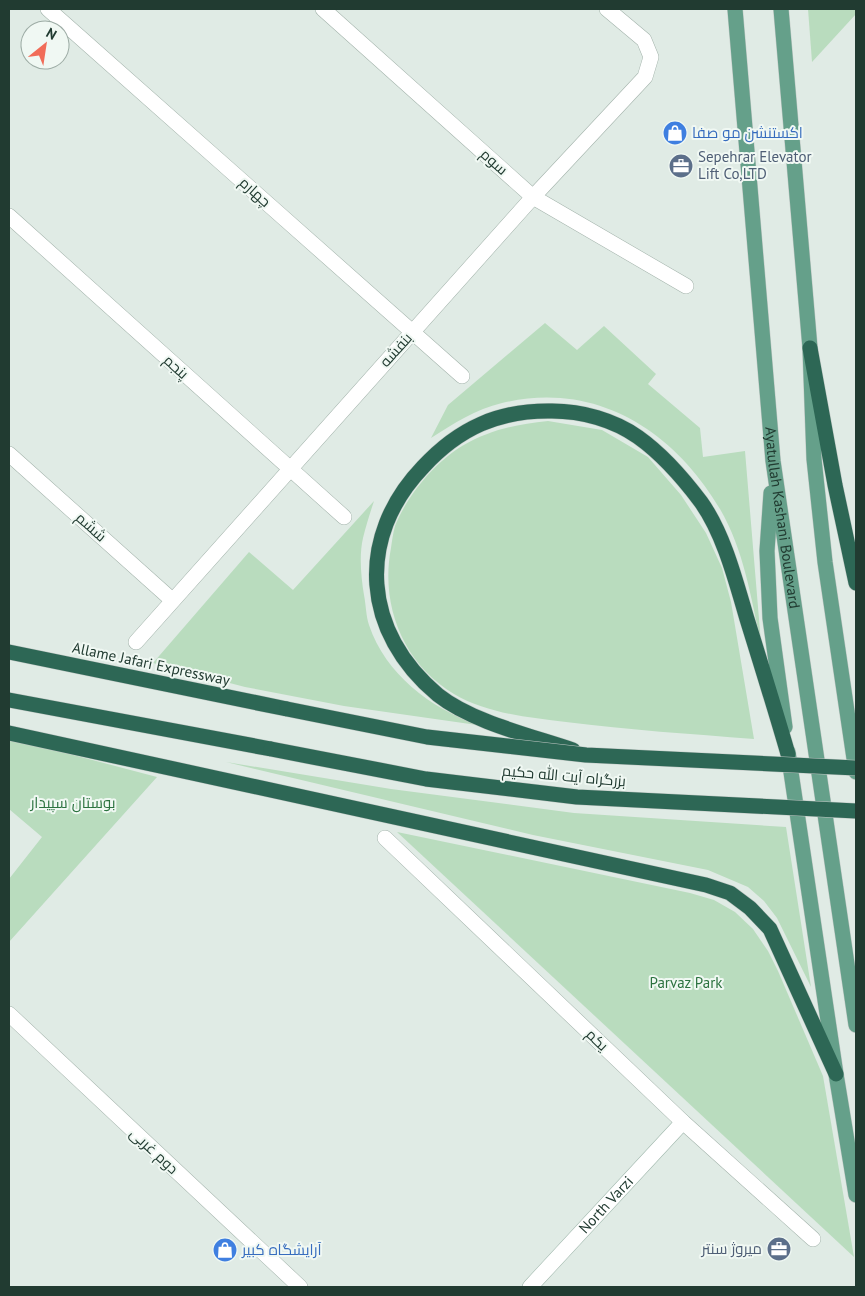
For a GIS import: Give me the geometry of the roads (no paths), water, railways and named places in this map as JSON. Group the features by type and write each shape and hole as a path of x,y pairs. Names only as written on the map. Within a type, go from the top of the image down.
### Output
{"highway":[{"path":"810,348 835,485 856,583"},
{"path":"586,755 462,711 440,697 414,673 391,638 380,612 376,559 383,529 392,506 408,482 432,457 460,433 515,413 565,411 590,416 615,425 638,437 676,471 702,504 731,566 788,754"},
{"name":"Allame Jafari Expressway","path":"9,652 287,709"},
{"name":"بزرگراه آیت الله حکیم","path":"9,700 426,779 577,797 856,810"},
{"name":"بزرگراه آیت الله حکیم","path":"287,709 427,737 586,755 856,768"},
{"path":"9,733 687,881 730,893 750,908 770,929 836,1074"}],"main road":[{"name":"Ayatullah Kashani Boulevard","path":"735,9 773,461 856,1025"},
{"path":"781,9 810,348 814,460 826,562 856,772"},
{"path":"773,461 767,552 770,618 788,754 856,1195"}],"street":[{"name":"چهارم","path":"48,9 462,376"},
{"name":"سوم","path":"323,9 533,196 686,286"},
{"name":"بنفشه","path":"136,642 533,196 645,77 651,57 644,40 607,9"},
{"name":"پنجم","path":"9,216 344,517"},
{"name":"ششم","path":"9,454 172,600"},
{"name":"یکم","path":"385,838 683,1122 813,1239"},
{"name":"دوم غربی","path":"9,1014 300,1287"},
{"name":"North Varzi","path":"530,1287 683,1122"}],"place":[{"name":"اکستنشن مو صفا","path":"675,133"},
{"name":"Sepehrar Elevator Lift Co,LTD","path":"681,166"},
{"name":"میروژ سنتر","path":"779,1249"},
{"name":"آرایشگاه کبیر","path":"225,1250"}],"park label":[{"name":"بوستان سپیدار","path":"73,803"},
{"name":"Parvaz Park","path":"686,983"}]}
